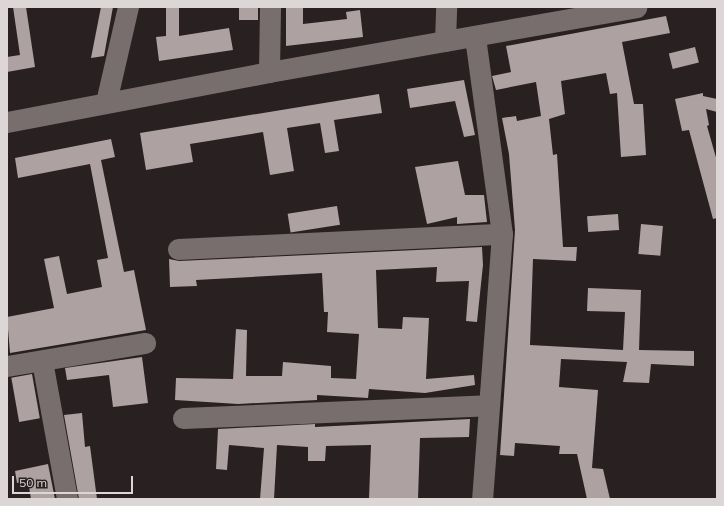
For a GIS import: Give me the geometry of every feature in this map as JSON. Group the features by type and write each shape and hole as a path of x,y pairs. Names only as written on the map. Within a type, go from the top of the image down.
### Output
{"street":[{"path":"106,102 128,7"},
{"path":"269,72 270,7"},
{"path":"445,41 446,7"},
{"path":"7,122 106,102 269,72 475,37 626,8"},
{"path":"475,37 502,234 482,499"},
{"path":"178,249 502,234"},
{"path":"7,366 145,343"},
{"path":"42,361 67,499"},
{"path":"183,418 488,405"}],"building":[{"path":"13,7 26,7 35,67 7,72 7,57 20,55"},
{"path":"101,7 113,7 104,56 91,58"},
{"path":"166,7 179,7 179,36 229,28 233,50 159,61 156,37 166,36"},
{"path":"239,7 258,7 258,20 239,20"},
{"path":"286,7 303,7 303,24 347,19 346,12 360,10 363,37 286,46"},
{"path":"666,16 670,33 622,42 634,104 643,104 646,155 621,157 617,93 610,94 606,73 561,81 565,114 549,119 553,155 557,154 563,247 577,247 576,261 533,259 530,345 623,350 625,312 587,311 588,288 641,290 639,350 694,351 694,366 651,364 649,383 623,382 627,362 561,359 559,387 598,390 592,468 603,469 610,499 587,499 577,454 559,454 560,446 515,443 514,456 500,455 515,230 509,154 502,118 516,116 517,121 541,116 536,82 496,90 492,76 511,72 506,46"},
{"path":"695,47 699,63 673,69 669,54"},
{"path":"464,80 475,135 464,137 455,101 410,108 407,89"},
{"path":"703,93 703,96 717,99 717,112 706,109 709,125 707,126 717,161 717,218 713,219 689,130 682,131 675,99"},
{"path":"379,94 382,113 334,120 339,151 325,153 320,123 287,128 294,171 270,175 263,132 190,144 193,162 146,170 140,133"},
{"path":"111,139 115,157 101,160 124,272 134,270 146,330 10,353 7,317 54,308 44,259 59,256 67,294 102,287 97,260 108,258 90,164 18,178 15,158"},
{"path":"458,161 465,195 484,195 487,222 457,224 457,217 427,224 415,167"},
{"path":"337,206 340,225 291,233 288,214"},
{"path":"618,214 619,230 588,232 587,216"},
{"path":"641,224 663,226 660,256 638,254"},
{"path":"482,247 483,265 477,322 466,321 469,281 436,282 437,267 376,270 378,328 402,329 403,317 429,318 426,379 474,375 475,385 425,393 369,389 368,398 317,395 317,400 238,404 175,400 176,378 233,379 236,329 247,330 246,376 282,376 283,362 331,366 331,378 356,379 359,334 327,332 328,312 324,312 322,273 196,280 197,286 170,287 169,259 179,261"},
{"path":"142,357 148,403 113,407 109,375 67,380 65,368"},
{"path":"32,374 40,418 19,422 11,378"},
{"path":"82,413 85,447 90,446 97,499 79,499 64,415"},
{"path":"470,419 469,437 420,438 418,499 369,499 371,445 326,446 325,461 308,461 308,447 277,445 274,499 260,499 264,448 229,445 227,470 216,469 218,429 315,424 315,427"},
{"path":"48,464 55,499 31,499 28,481 17,483 15,471"}]}
